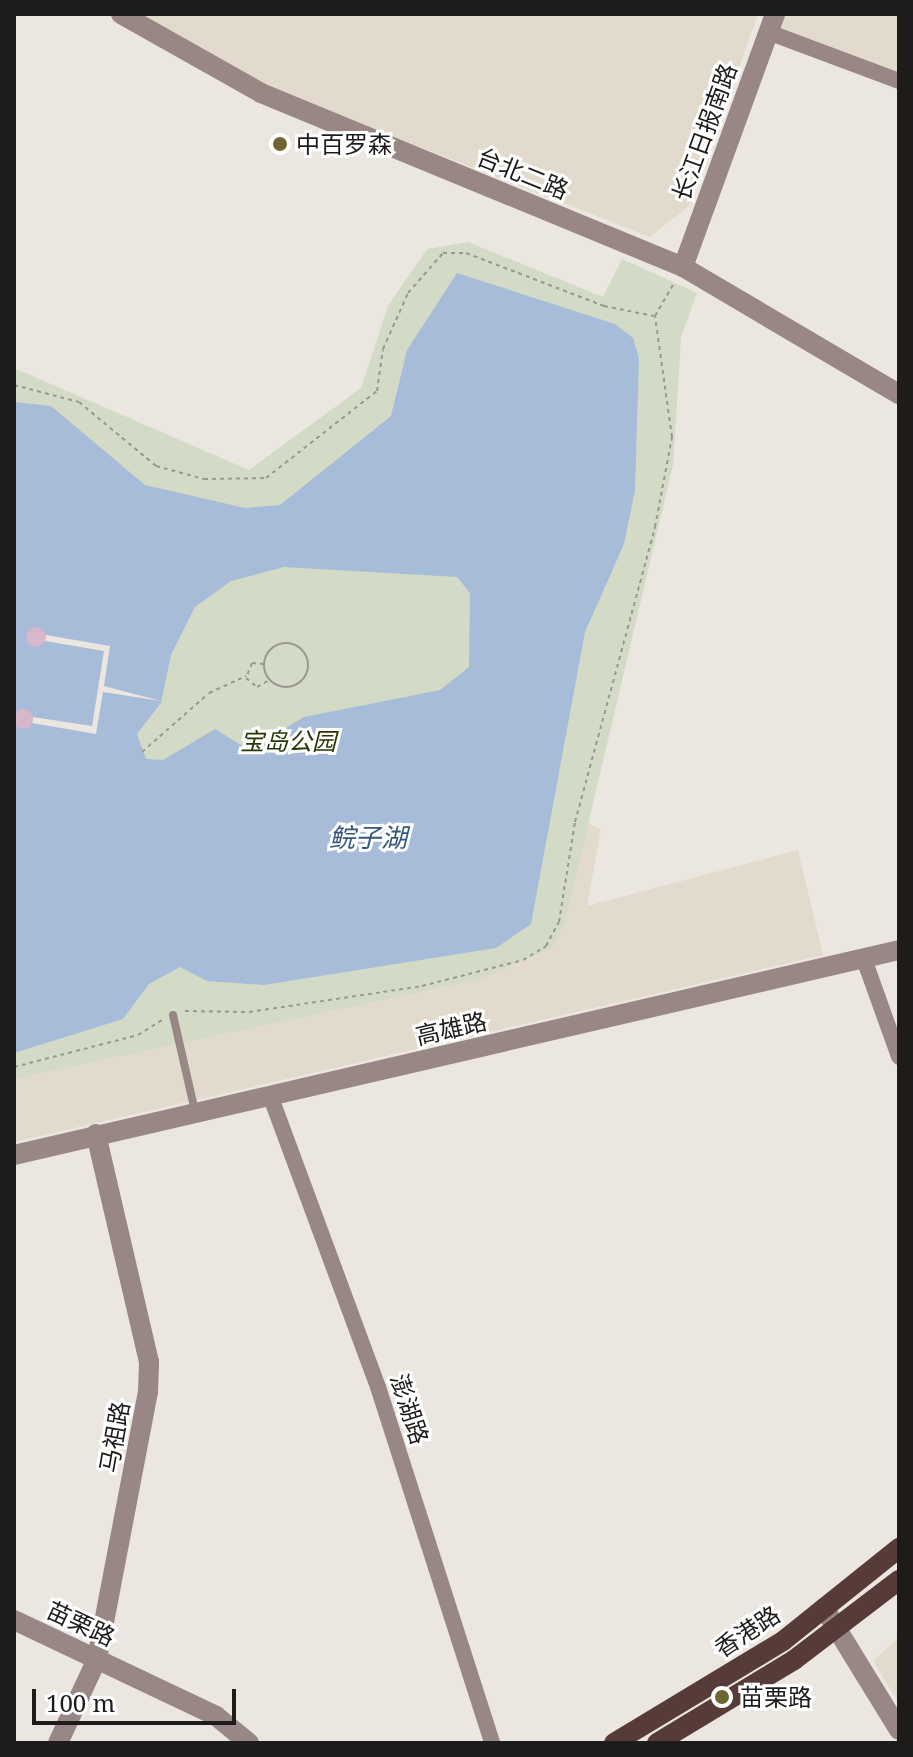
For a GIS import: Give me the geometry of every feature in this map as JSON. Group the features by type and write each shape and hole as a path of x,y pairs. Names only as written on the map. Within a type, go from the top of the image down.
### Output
{"main road":[{"name":"香港路","path":"614,1743 824,1608 899,1548"},
{"name":"香港路","path":"657,1743 837,1627 899,1580"}],"street":[{"name":"台北二路","path":"121,14 261,93 683,267 899,394"},
{"name":"长江日报南路","path":"683,267 771,23"},
{"path":"771,23 899,81"},
{"name":"高雄路","path":"14,1155 899,950"},
{"path":"864,959 899,1057"},
{"name":"澎湖路","path":"270,1095 378,1387 492,1743"},
{"name":"马祖路","path":"58,1743 97,1659 149,1362 96,1134"},
{"path":"824,1608 899,1730"},
{"name":"苗栗路","path":"14,1620 216,1716 249,1743"}],"lane":[{"path":"173,1015 195,1112"}],"path":[{"path":"14,385 79,402 156,466 204,479 266,478 377,391 383,349 408,293 443,253 466,253 604,306 655,316"},
{"path":"14,1067 138,1035 173,1015 204,1006 288,1008 422,986 523,960 546,946 559,922 575,822 630,629 672,437 655,316 683,267"},
{"path":"284,643 306,657 300,682 287,687 270,679 264,664 284,643"},
{"path":"142,752 209,693 246,676 252,663 264,664"},
{"path":"246,676 257,687 270,679"}],"shaded area":[{"path":"131,14 758,14 689,206 650,237 262,85"},
{"path":"782,14 899,14 899,74 776,32"},
{"path":"585,822 601,829 587,906 798,850 823,955 14,1142 14,1079 477,980 565,922"},
{"path":"899,1637 899,1703 873,1661"}],"green space":[{"name":"鲩子湖","path":"468,242 603,297 622,259 697,293 681,338 673,465 565,922 553,947 477,980 14,1079 14,368 249,470 361,388 388,306 427,249"}],"water":[{"name":"鲩子湖","path":"457,273 615,324 633,338 639,358 635,490 624,544 585,632 531,924 496,948 264,985 207,981 180,967 149,984 123,1019 14,1053 14,722 28,728 33,717 25,709 14,715 14,402 51,406 145,485 245,508 280,505 391,416 407,350","holes":["284,567 457,577 470,593 469,667 440,690 304,717 262,742 241,745 215,729 163,760 146,759 137,734 161,703 171,655 195,607 231,581"]}],"pier":[{"path":"46,635 110,646 104,686 161,701 103,692 96,734 32,723 33,717 92,726 104,651 45,641"}],"building":[{"path":"36,627 43,630 46,637 43,644 36,647 29,644 26,637 29,630"},
{"path":"23,709 30,712 33,719 30,726 23,729 16,726 13,719 16,712"}],"place":[{"name":"中百罗森","path":"280,144"},
{"name":"苗栗路","path":"722,1697"}],"park label":[{"name":"宝岛公园","path":"288,741"}]}
